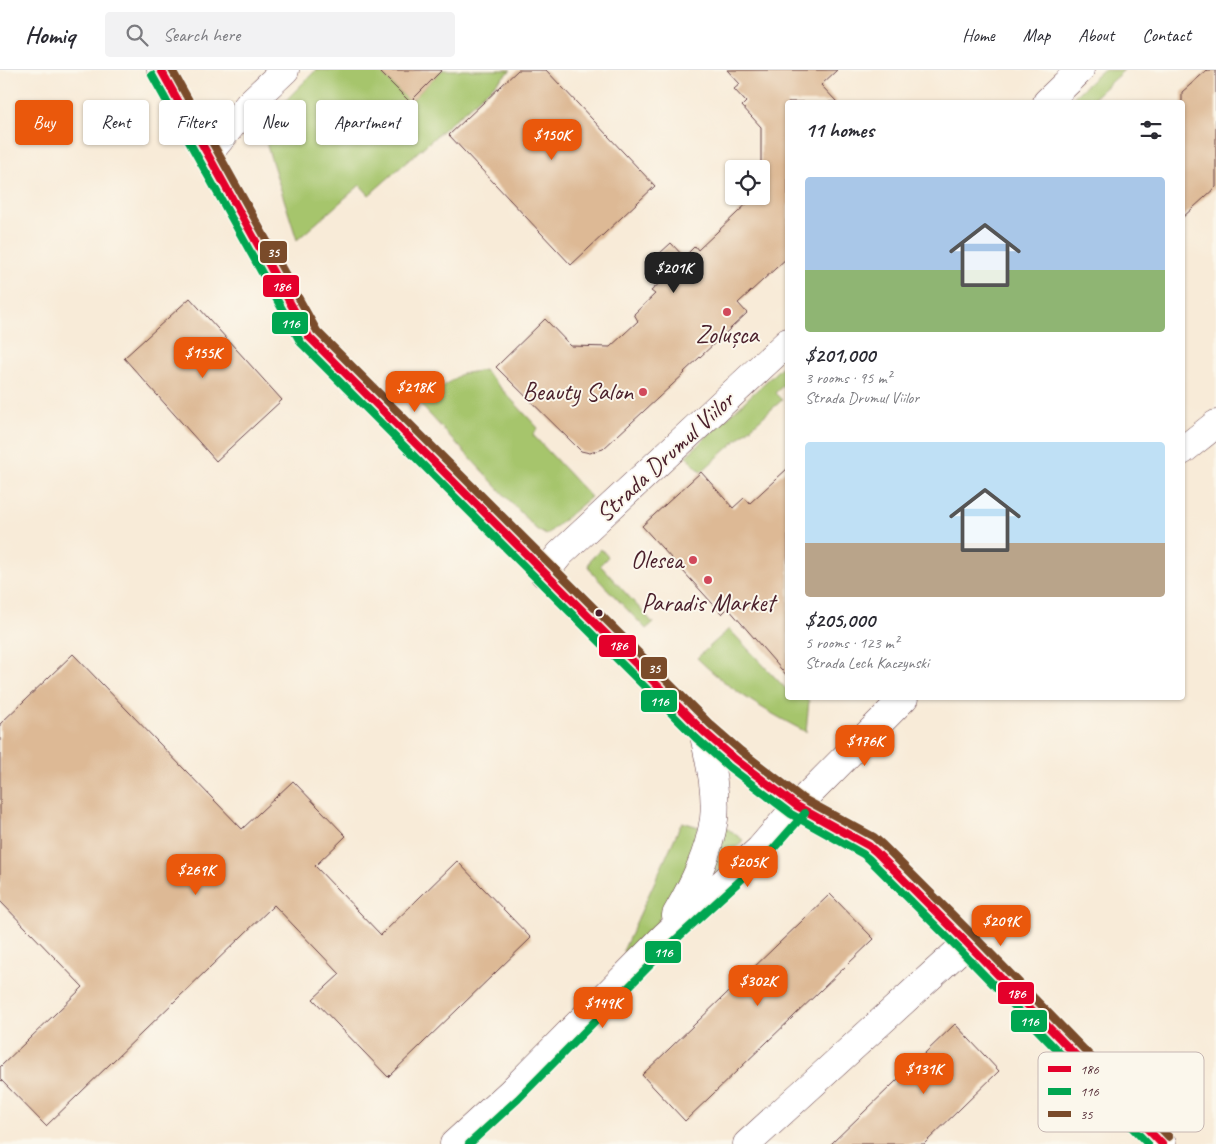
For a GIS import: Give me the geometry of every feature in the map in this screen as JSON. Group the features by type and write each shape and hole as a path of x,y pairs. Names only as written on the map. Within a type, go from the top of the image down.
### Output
{"street":[{"path":"161,70 309,337 703,731 735,759 797,806 869,846 1073,1052"},
{"path":"208,154 250,103 285,70"},
{"path":"1049,100 1080,70"},
{"name":"Strada Drumul Viilor","path":"544,574 560,554 785,345"},
{"path":"1185,450 1216,424"},
{"path":"454,1144 511,1092 665,936 760,849 797,806 902,700"},
{"path":"665,936 694,884 708,849 714,818 712,771 703,731"},
{"path":"747,1144 967,943"},
{"path":"1150,1132 1162,1144"}],"green space":[{"path":"316,70 378,70 408,100 316,100 316,145 418,145 418,100 412,100 442,70 511,70 369,195 360,185 297,240 267,146 306,145 306,100 286,100"},
{"path":"1103,70 1124,70 1091,100 1070,100"},
{"path":"785,364 785,384 775,393 782,400 701,472 686,456"},
{"path":"484,370 538,428 533,435 591,497 546,535 536,529 419,403 461,374"},
{"path":"601,549 608,557 600,565 653,623 646,629 594,575 588,566 591,559"},
{"path":"729,629 785,688 785,700 809,701 806,732 749,699 722,680 697,658"},
{"path":"682,822 699,827 697,849 653,930 628,954 623,951"},
{"path":"720,828 728,829 743,840 711,879"}],"building":[{"path":"378,70 442,70 412,100 408,100"},
{"path":"518,70 546,70 655,186 571,265 449,135"},
{"path":"727,70 837,70 821,85 835,100 785,100 785,260 738,303 747,313 685,373 603,449 590,453 581,451 496,367 545,319 571,346 610,347 638,321 634,314 655,294 651,291 663,280 648,264 671,243 684,257 695,246 698,250 746,205 770,205 770,160 761,160 761,127 742,106 746,102 734,89 740,84"},
{"path":"1207,70 1216,70 1216,187 1185,215 1185,100 1182,100 1182,92"},
{"path":"190,298 282,400 216,461 124,358"},
{"path":"785,471 785,674 728,608 722,614 642,526 701,472 733,508 744,498 750,503"},
{"path":"73,654 242,829 293,781 346,836 315,866 381,935 457,861 531,938 388,1077 313,999 340,974 274,905 46,1126 0,1079 0,1067 83,987 0,901 0,724"},
{"path":"830,894 874,939 685,1121 642,1075"},
{"path":"955,1024 999,1071 924,1144 831,1144"}],"transit line":[{"name":"186","path":"161,70 309,337 703,731 735,759 797,806 869,846 876,852 1073,1052"},
{"name":"35","path":"172,70 317,331 710,724 741,751 802,798 874,837 974,936 1087,1052"},
{"name":"116","path":"152,75 301,343 696,738 729,767 791,814 869,859 1059,1052"},
{"name":"116","path":"469,1144 518,1099 672,943 767,856 805,813"},
{"name":"116","path":"1136,1132 1148,1144"},
{"name":"186","path":"1150,1132 1162,1144"},
{"name":"35","path":"1164,1132 1169,1137"}],"place":[{"name":"Zolușca","path":"727,312"},
{"name":"Beauty Salon","path":"643,392"},
{"name":"Olesea","path":"693,560"},
{"name":"Paradis Market","path":"708,580"}]}
